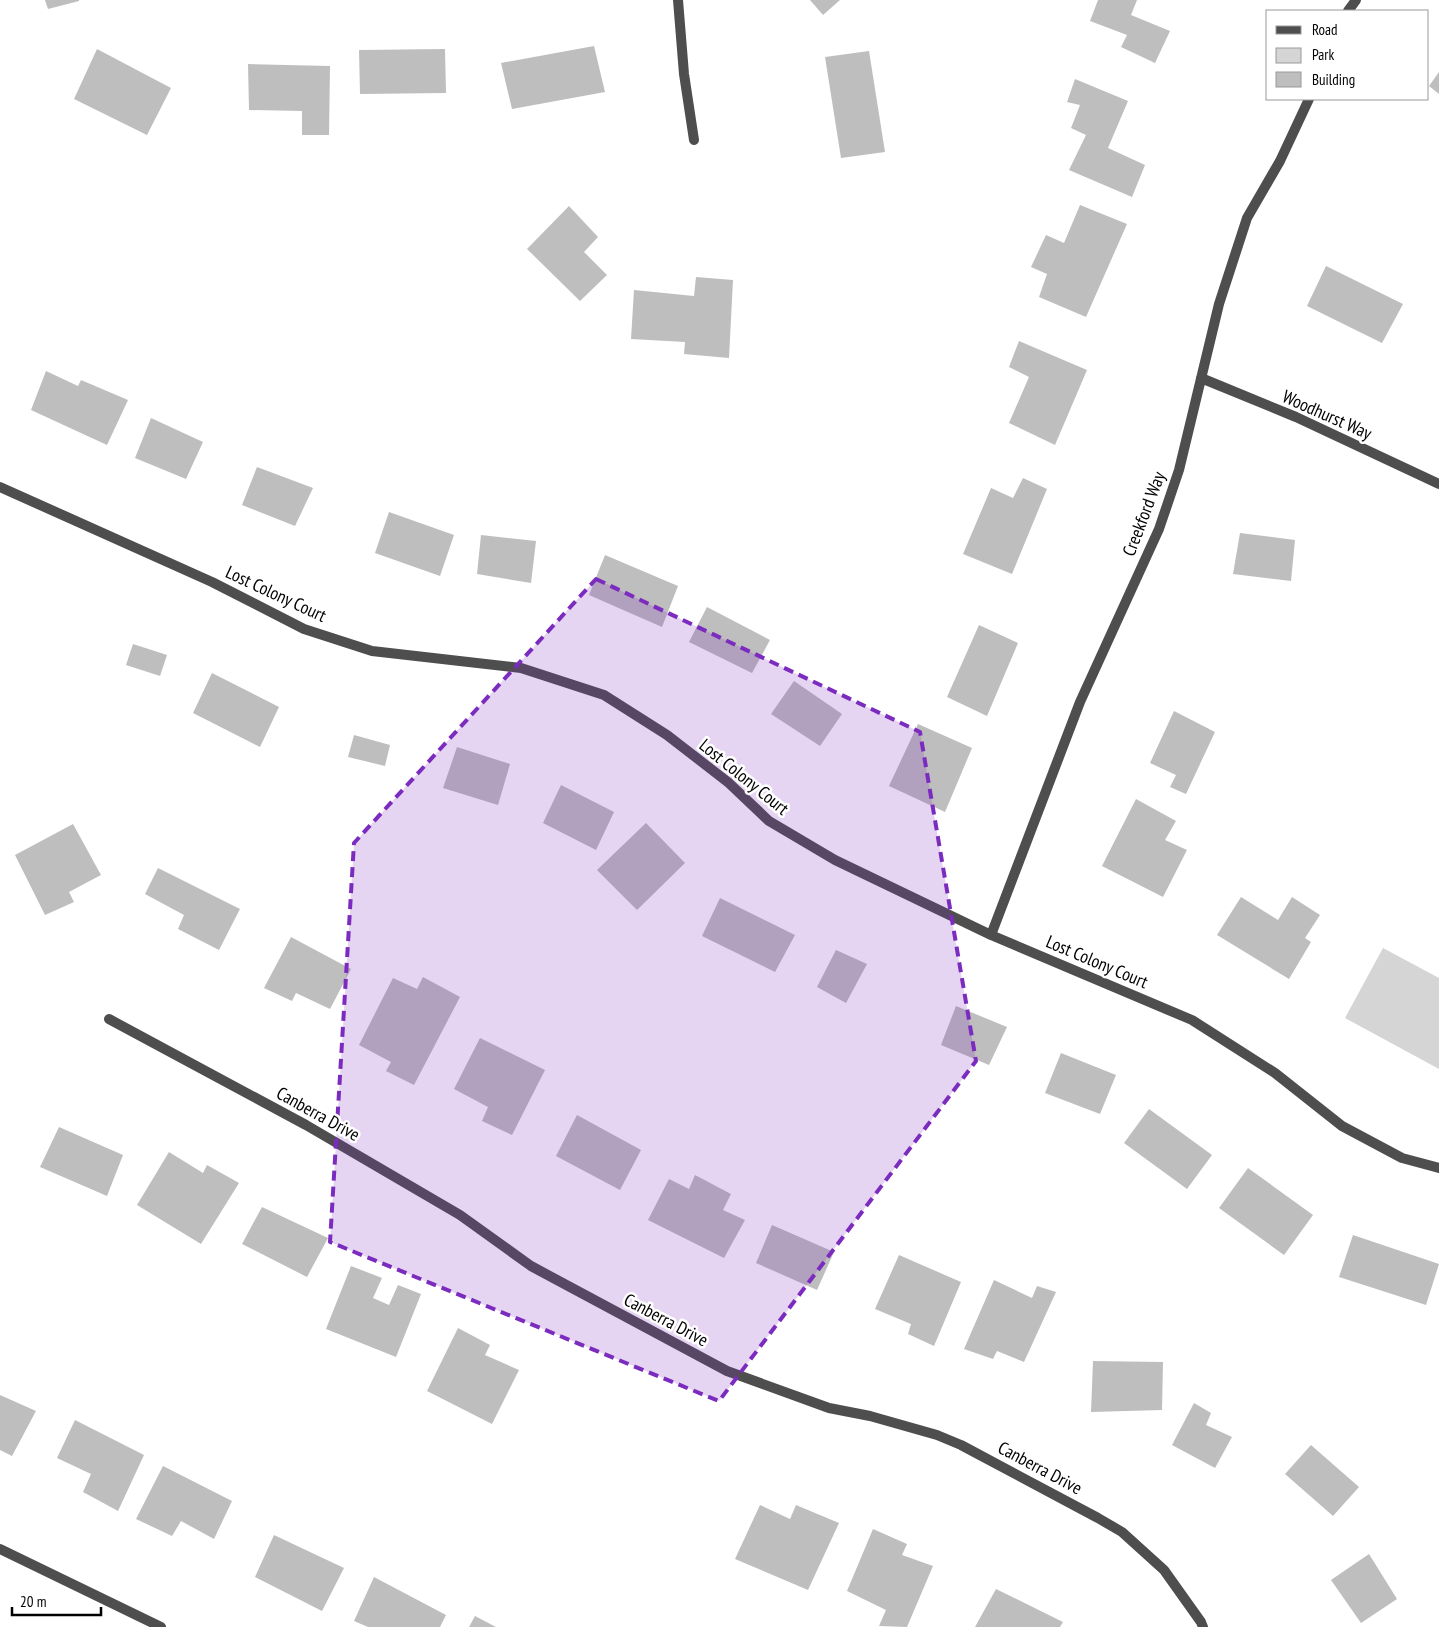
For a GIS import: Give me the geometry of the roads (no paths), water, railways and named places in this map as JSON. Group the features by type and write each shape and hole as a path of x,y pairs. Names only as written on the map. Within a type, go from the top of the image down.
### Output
{"street":[{"path":"678,0 684,74 694,140"},
{"name":"Creekford Way","path":"991,935 1080,702 1159,529 1179,470 1219,304 1247,218 1280,162 1309,100"},
{"name":"Woodhurst Way","path":"1201,378 1296,417 1439,484"},
{"name":"Lost Colony Court","path":"0,486 212,582 304,629 372,651 521,668 604,694 667,736 729,782 769,821 835,860 991,935 1192,1020 1275,1073 1342,1126 1402,1158 1439,1168"},
{"name":"Canberra Drive","path":"109,1019 306,1125 426,1195 460,1215 530,1266 727,1371 829,1408 870,1416 945,1438 1098,1518 1122,1532 1164,1570 1203,1627"},
{"path":"0,1549 162,1627"}]}
